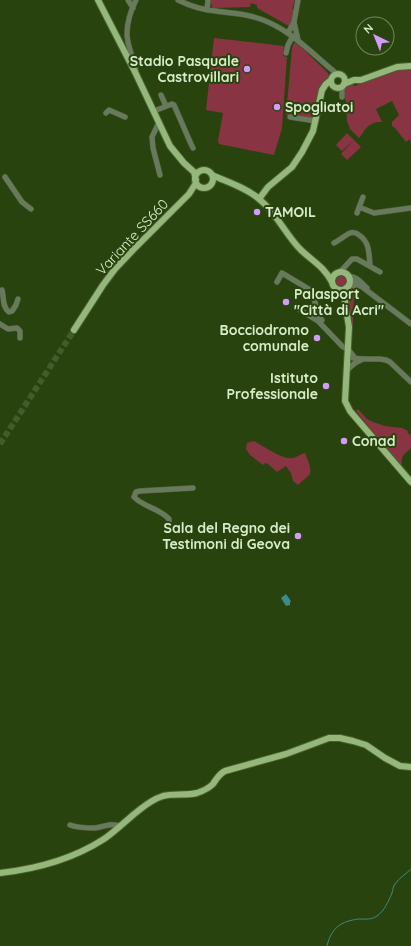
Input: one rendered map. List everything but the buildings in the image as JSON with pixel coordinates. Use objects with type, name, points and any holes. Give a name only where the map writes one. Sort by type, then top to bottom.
[{"type":"main road","points":[[98,0],[136,74],[170,146],[184,163],[194,172],[196,181],[200,187],[203,188]]},
{"type":"main road","points":[[259,199],[268,187],[292,168],[302,152],[313,131],[322,90],[337,81],[361,80],[397,67],[411,66]]},
{"type":"main road","points":[[190,168],[200,171],[207,170],[212,175],[259,199],[270,210],[302,251],[324,270],[345,303]]},
{"type":"main road","points":[[196,181],[196,175],[200,171]]},
{"type":"main road","points":[[211,184],[213,180],[212,175]]},
{"type":"main road","name":"Variante SS660","points":[[74,330],[115,269],[189,194],[196,181]]},
{"type":"main road","points":[[189,194],[211,184],[231,184]]},
{"type":"main road","points":[[324,270],[338,273],[347,281]]},
{"type":"main road","points":[[332,282],[333,277],[338,273]]},
{"type":"main road","points":[[337,289],[342,290],[347,281]]},
{"type":"main road","points":[[347,281],[345,303],[349,327],[345,401],[350,411],[411,482]]},
{"type":"main road","points":[[0,873],[57,862],[103,839],[146,804],[163,796],[196,794],[209,787],[217,777],[225,771],[286,754],[329,738],[353,740],[366,745],[400,766],[411,767]]},
{"type":"street","points":[[128,0],[133,8]]},
{"type":"street","points":[[136,0],[127,34],[136,74]]},
{"type":"street","points":[[178,0],[207,10],[250,16],[264,20],[288,32],[327,66],[337,81]]},
{"type":"street","points":[[207,10],[208,0]]},
{"type":"street","points":[[288,32],[294,22],[298,0]]},
{"type":"street","points":[[294,22],[298,40]]},
{"type":"street","points":[[286,53],[293,36]]},
{"type":"street","points":[[161,95],[166,106]]},
{"type":"street","points":[[154,111],[172,104],[174,105],[194,148]]},
{"type":"street","points":[[106,113],[109,110],[125,117]]},
{"type":"street","points":[[290,117],[316,120]]},
{"type":"street","points":[[159,122],[152,137],[153,148],[160,175]]},
{"type":"street","points":[[5,177],[22,202],[31,209]]},
{"type":"street","points":[[357,213],[363,197]]},
{"type":"street","points":[[359,207],[374,213],[411,208]]},
{"type":"street","points":[[334,243],[349,233],[354,232],[358,234],[364,238],[369,249],[370,266]]},
{"type":"street","points":[[338,273],[352,259],[357,259],[380,272]]},
{"type":"street","points":[[346,266],[345,270],[347,281]]},
{"type":"street","points":[[276,282],[282,273],[312,291],[319,317],[322,320],[320,323]]},
{"type":"street","points":[[347,281],[351,276],[354,277],[360,281],[378,300]]},
{"type":"street","points":[[347,281],[360,286],[411,324]]},
{"type":"street","points":[[2,290],[4,304],[6,310],[9,312],[12,311],[18,299]]},
{"type":"street","points":[[300,310],[318,321],[343,347],[348,349],[355,360]]},
{"type":"street","points":[[0,324],[8,329],[17,328],[20,331],[20,338]]},
{"type":"street","points":[[348,360],[386,360],[411,382]]},
{"type":"street","points":[[347,370],[355,360]]},
{"type":"street","points":[[169,526],[169,519],[162,512],[149,508],[137,501],[134,497],[136,492],[193,488]]},
{"type":"street","points":[[70,825],[74,827],[88,828],[96,828],[112,824],[120,826]]},
{"type":"shaded area","points":[[209,0],[295,0],[292,9],[294,9],[293,20],[289,26],[257,8],[257,5],[251,3],[250,7],[213,8]]},
{"type":"shaded area","points":[[214,38],[284,46],[283,56],[287,57],[282,128],[274,155],[219,144],[218,141],[223,113],[206,110]]},
{"type":"shaded area","points":[[294,43],[300,46],[328,73],[329,78],[315,118],[286,115],[292,48]]},
{"type":"shaded area","points":[[411,68],[411,144],[410,139],[406,142],[392,126],[392,122],[399,115],[392,101],[376,109],[382,122],[371,124],[359,138],[350,129],[347,121],[344,85],[350,84],[355,86],[383,74]]},
{"type":"shaded area","points":[[347,133],[354,140],[342,151],[336,145]]},
{"type":"shaded area","points":[[354,140],[361,147],[347,160],[341,154]]},
{"type":"shaded area","points":[[341,276],[346,281],[341,286],[336,281]]},
{"type":"shaded area","points":[[350,288],[356,288],[361,292],[356,292],[354,295],[353,326],[348,302]]},
{"type":"shaded area","points":[[358,409],[367,419],[373,422],[385,426],[402,428],[408,431],[407,432],[411,436],[411,448],[403,456],[402,468],[356,411]]},
{"type":"shaded area","points":[[254,441],[284,457],[294,458],[305,453],[310,468],[310,474],[298,485],[293,481],[291,473],[286,466],[277,472],[268,464],[265,463],[263,465],[250,455],[246,449],[247,443]]},
{"type":"water","points":[[286,594],[291,601],[290,605],[286,606],[281,598]]},
{"type":"waterway","points":[[327,946],[331,934],[338,926],[353,920],[373,918],[380,914],[388,903],[394,885],[411,869]]},
{"type":"tunnel","points":[[0,444],[74,330]]},
{"type":"place","name":"Stadio Pasquale Castrovillari","points":[[247,69]]},
{"type":"place","name":"Spogliatoi","points":[[277,107]]},
{"type":"place","name":"TAMOIL","points":[[257,212]]},
{"type":"place","name":"Palasport \"Città di Acri\"","points":[[286,302]]},
{"type":"place","name":"Bocciodromo comunale","points":[[317,338]]},
{"type":"place","name":"Istituto Professionale","points":[[326,386]]},
{"type":"place","name":"Conad","points":[[344,441]]},
{"type":"place","name":"Sala del Regno dei Testimoni di Geova","points":[[298,536]]}]
